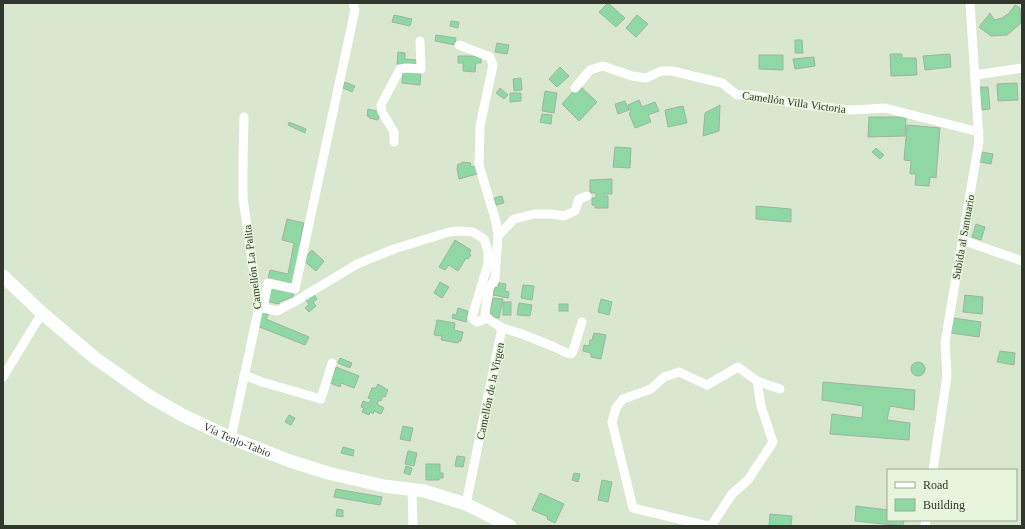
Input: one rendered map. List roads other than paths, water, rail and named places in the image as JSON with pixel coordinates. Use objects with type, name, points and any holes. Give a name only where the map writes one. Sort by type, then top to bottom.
[{"type":"main road","name":"Vía Tenjo-Tabio","points":[[3,276],[42,313],[95,358],[149,396],[182,415],[231,438],[305,466],[384,486],[424,491],[466,504],[510,526]]},
{"type":"street","points":[[353,3],[355,10],[295,288],[268,283],[261,308],[277,311],[296,302],[357,264],[394,249],[449,232],[460,231],[473,232],[484,239],[488,251],[488,264],[472,316],[477,322],[487,318],[484,313],[489,288],[495,279],[498,236],[496,222],[479,165],[480,126],[493,65],[490,57],[459,45]]},
{"type":"street","name":"Subida al Santuario","points":[[933,469],[947,376],[945,343],[977,156],[979,132],[970,3]]},
{"type":"street","points":[[394,142],[394,132],[382,112],[381,105],[400,69],[421,69],[420,41]]},
{"type":"street","name":"Camellón Villa Victoria","points":[[575,88],[590,70],[603,66],[632,76],[646,78],[661,71],[672,71],[722,83],[738,95],[804,105],[852,110],[885,108],[979,132]]},
{"type":"street","points":[[975,75],[1022,68]]},
{"type":"street","name":"Camellón La Palita","points":[[231,438],[244,375],[261,308],[243,199],[244,117]]},
{"type":"street","points":[[498,236],[514,219],[534,214],[564,216],[575,211],[579,200],[587,196]]},
{"type":"street","points":[[962,240],[1022,261]]},
{"type":"street","points":[[3,377],[42,313]]},
{"type":"street","name":"Camellón de la Virgen","points":[[466,504],[501,341],[502,328],[487,318]]},
{"type":"street","points":[[502,328],[522,334],[571,354],[582,322]]},
{"type":"street","points":[[244,375],[262,382],[321,399],[332,364]]},
{"type":"street","points":[[757,381],[761,406],[773,442],[748,480],[732,494],[709,526],[633,508],[612,422],[616,408],[623,399],[651,389],[664,377],[679,372],[707,385],[738,367],[757,381],[780,388]]},
{"type":"street","points":[[412,489],[413,526]]}]
